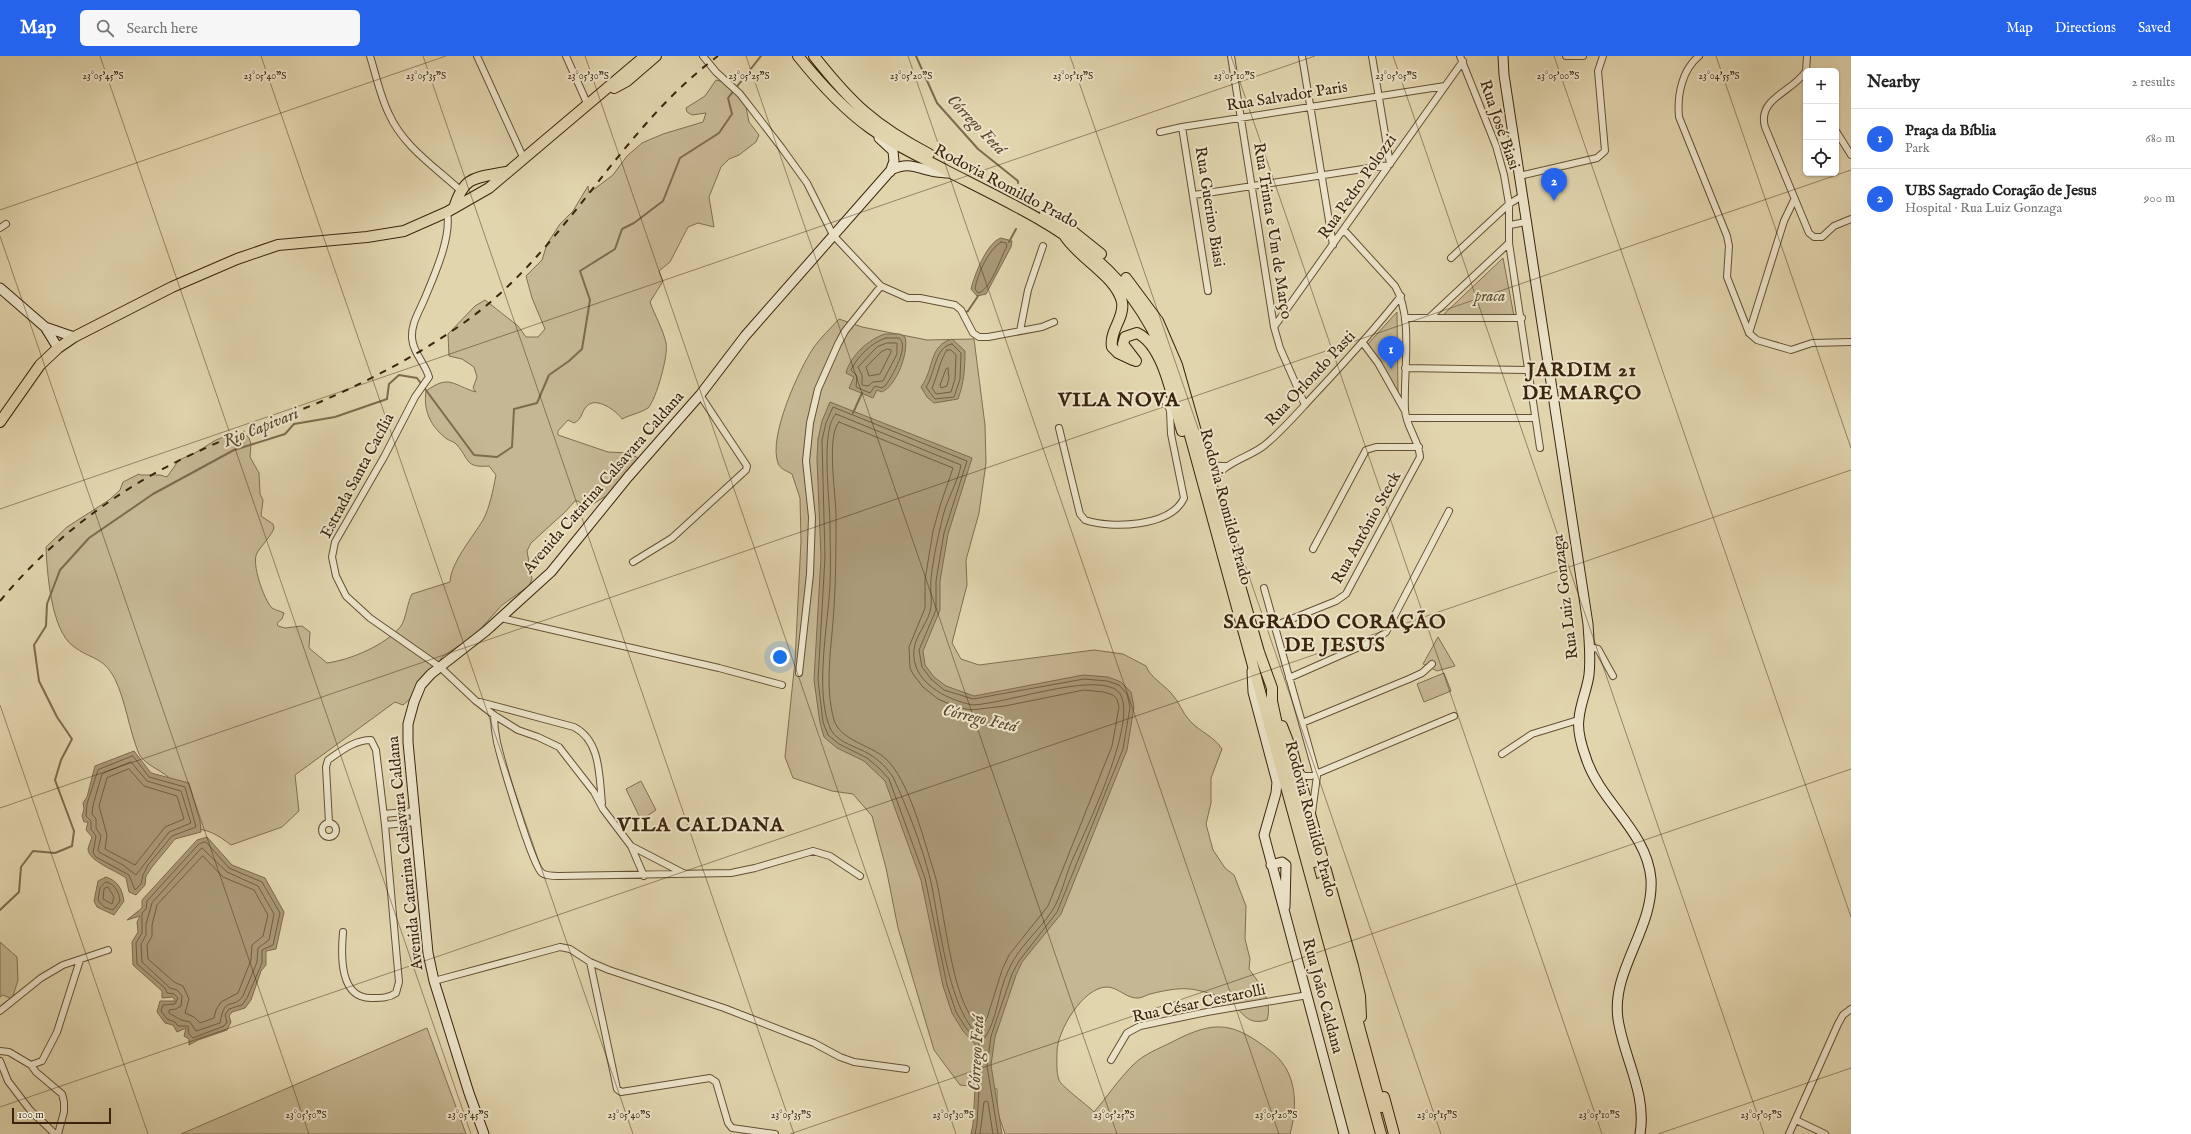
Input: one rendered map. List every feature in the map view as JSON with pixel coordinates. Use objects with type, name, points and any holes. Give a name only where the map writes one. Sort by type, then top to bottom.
[{"type":"main road","points":[[605,92],[645,56]]},
{"type":"main road","points":[[0,422],[40,365],[58,348],[74,337],[172,287],[260,250],[293,243],[367,237],[404,231],[451,210],[489,188],[587,103],[626,82],[656,56]]},
{"type":"main road","name":"Rodovia Romildo Prado","points":[[798,56],[846,110],[869,127],[899,146],[1062,232],[1077,242],[1110,271],[1144,312],[1160,341],[1170,366],[1195,454],[1381,1134]]},
{"type":"main road","name":"Rodovia Romildo Prado","points":[[814,56],[848,98],[887,131],[1056,220],[1090,244],[1113,265],[1144,299],[1158,321],[1177,365],[1259,652],[1272,688],[1272,701],[1280,736],[1388,1134]]},
{"type":"main road","points":[[451,210],[460,190],[470,181],[484,176],[507,172]]},
{"type":"main road","points":[[484,176],[489,188]]},
{"type":"main road","points":[[460,190],[472,199]]},
{"type":"main road","points":[[1062,232],[1071,246],[1110,282],[1120,295],[1122,308],[1111,338],[1112,347],[1114,350],[1136,362],[1123,344],[1125,337],[1137,333],[1147,339],[1154,347],[1167,379],[1182,431],[1195,454]]},
{"type":"main road","points":[[1272,688],[1280,718],[1297,768],[1353,966],[1360,996],[1360,1014],[1394,1134]]},
{"type":"street","points":[[370,56],[382,98],[395,127],[413,148],[460,190]]},
{"type":"street","points":[[477,56],[523,157]]},
{"type":"street","points":[[566,56],[587,103]]},
{"type":"street","points":[[703,56],[740,94],[807,183],[833,235],[881,286],[908,298],[920,298],[955,305],[960,310],[973,333],[979,337],[988,337],[1042,327],[1054,322]]},
{"type":"street","points":[[798,56],[824,93],[840,110],[893,151],[894,162],[890,172]]},
{"type":"street","name":"Rua Trinta e Um de Março","points":[[1231,56],[1274,327],[1280,348],[1305,405]]},
{"type":"street","points":[[1302,56],[1333,245]]},
{"type":"street","points":[[1194,195],[1389,164],[1372,56]]},
{"type":"street","name":"Rua Luiz Gonzaga","points":[[1503,56],[1504,75],[1590,647],[1589,676],[1578,720],[1581,741],[1590,771],[1608,799],[1633,832],[1640,846],[1651,878],[1647,915],[1620,987],[1618,1018],[1637,1082],[1641,1106],[1640,1134]]},
{"type":"street","points":[[1566,56],[1583,56]]},
{"type":"street","points":[[1519,176],[1597,158],[1605,151],[1598,71],[1603,56]]},
{"type":"street","points":[[1699,56],[1690,64],[1684,75],[1679,106],[1679,117],[1727,236],[1729,246],[1727,277],[1749,334],[1757,340],[1791,350],[1812,343],[1851,342]]},
{"type":"street","points":[[1806,56],[1808,63],[1807,68]]},
{"type":"street","name":"Rua Pedro Polozzi","points":[[1274,327],[1344,230],[1445,86],[1462,59]]},
{"type":"street","name":"Rua José Biasi","points":[[1462,59],[1496,146],[1509,204],[1509,243],[1522,318],[1527,370],[1540,448]]},
{"type":"street","points":[[1803,74],[1765,109],[1763,116],[1765,127],[1807,230],[1814,237],[1822,237],[1834,226],[1851,219]]},
{"type":"street","name":"Rua Salvador Paris","points":[[1160,132],[1182,127],[1445,86]]},
{"type":"street","name":"Rua Guerino Biasi","points":[[1182,127],[1194,195],[1208,291]]},
{"type":"street","points":[[1839,136],[1851,155]]},
{"type":"street","points":[[890,172],[899,166],[913,165],[930,171],[953,174]]},
{"type":"street","name":"Avenida Catarina Calsavara Caldana","points":[[484,1134],[469,1093],[434,981],[428,953],[408,724],[414,702],[421,685],[440,667],[501,618],[551,572],[628,477],[700,395],[745,336],[890,172]]},
{"type":"street","points":[[1451,258],[1509,204],[1522,196]]},
{"type":"street","points":[[1749,334],[1784,221],[1794,200]]},
{"type":"street","name":"Estrada Santa Cacília","points":[[451,210],[446,238],[435,272],[414,323],[412,338],[417,354],[428,374],[427,382],[421,388],[335,542],[332,557],[336,576],[346,596],[370,618],[440,667],[476,701],[518,730],[559,747],[594,792],[603,809],[631,846]]},
{"type":"street","points":[[1510,225],[1526,222]]},
{"type":"street","points":[[0,228],[6,224]]},
{"type":"street","points":[[1344,230],[1394,286],[1401,296],[1405,318],[1406,415]]},
{"type":"street","points":[[1429,318],[1509,243]]},
{"type":"street","points":[[1020,331],[1028,290],[1043,246]]},
{"type":"street","points":[[799,673],[810,574],[812,522],[806,461],[810,423],[818,389],[838,344],[846,331],[881,286]]},
{"type":"street","points":[[0,288],[45,327],[58,348]]},
{"type":"street","name":"Rua Orlondo Pasti","points":[[1227,466],[1265,446],[1363,343],[1401,296]]},
{"type":"street","points":[[1405,318],[1522,318]]},
{"type":"street","points":[[45,327],[74,337]]},
{"type":"street","points":[[1313,549],[1366,450],[1376,448],[1418,447],[1406,415],[1378,363],[1363,343]]},
{"type":"street","points":[[1177,365],[1205,458],[1209,464],[1215,466],[1227,466]]},
{"type":"street","points":[[1405,368],[1527,370]]},
{"type":"street","points":[[633,562],[672,538],[746,470],[747,466],[735,446],[700,395]]},
{"type":"street","points":[[1059,428],[1080,514],[1085,520],[1118,524],[1148,522],[1165,517],[1177,509],[1184,498],[1171,434],[1170,410],[1163,398]]},
{"type":"street","points":[[1406,415],[1535,418]]},
{"type":"street","name":"Rua Antônio Steck","points":[[1274,626],[1336,601],[1346,594],[1417,464],[1420,457],[1418,447]]},
{"type":"street","points":[[1214,492],[1214,482],[1227,466]]},
{"type":"street","points":[[1289,678],[1375,640],[1386,632],[1449,511]]},
{"type":"street","points":[[1264,588],[1318,780],[1314,793],[1312,820]]},
{"type":"street","points":[[501,618],[719,668],[782,685]]},
{"type":"street","points":[[1590,647],[1598,649],[1613,676]]},
{"type":"street","name":"Rua João Caldana","points":[[1250,655],[1253,692],[1277,782],[1276,793],[1264,835],[1284,916],[1308,995],[1344,1134]]},
{"type":"street","points":[[1302,724],[1409,679],[1422,673],[1432,664]]},
{"type":"street","points":[[476,701],[574,727],[583,732],[590,739],[595,753],[603,809]]},
{"type":"street","points":[[494,714],[497,743],[527,839],[536,864],[541,872],[550,876],[644,876],[731,873],[756,868],[813,851],[830,856],[860,876]]},
{"type":"street","points":[[1297,768],[1306,777],[1454,716]]},
{"type":"street","points":[[1502,754],[1532,734],[1578,720]]},
{"type":"street","points":[[329,823],[326,764],[328,760],[352,744],[362,740],[371,740],[374,744],[384,814],[399,982],[396,993],[391,996],[366,999],[355,993],[350,988],[343,970],[343,932]]},
{"type":"street","points":[[384,814],[415,811]]},
{"type":"street","points":[[385,825],[416,822]]},
{"type":"street","points":[[631,846],[644,876]]},
{"type":"street","points":[[631,846],[685,874]]},
{"type":"street","points":[[1271,866],[1282,862],[1286,865],[1284,916]]},
{"type":"street","points":[[434,981],[560,947],[570,948],[590,962],[609,970],[724,1008],[814,1043],[840,1058],[854,1062],[906,1069]]},
{"type":"street","points":[[0,1011],[41,978],[63,965],[108,950]]},
{"type":"street","points":[[31,1065],[42,1061],[57,1032],[80,960]]},
{"type":"street","points":[[590,962],[617,1089],[621,1092],[710,1078],[716,1082],[728,1123],[732,1128],[775,1134]]},
{"type":"street","name":"Rua César Cestarolli","points":[[1111,1060],[1127,1033],[1140,1026],[1207,1012],[1308,995]]},
{"type":"street","points":[[1789,1134],[1838,1024],[1843,1015],[1851,1009]]},
{"type":"street","points":[[0,1051],[9,1052],[31,1065],[36,1072],[62,1094],[64,1112],[56,1134],[30,1110],[8,1082],[0,1061]]},
{"type":"street","points":[[1796,1120],[1825,1134]]},
{"type":"green space","points":[[716,80],[724,82],[736,92],[746,107],[749,122],[759,135],[756,142],[739,155],[729,159],[721,167],[709,197],[714,227],[698,223],[688,227],[670,262],[659,271],[663,281],[650,302],[666,343],[666,357],[655,396],[648,408],[622,419],[616,412],[606,406],[591,403],[585,408],[577,421],[574,423],[568,420],[558,431],[558,435],[608,452],[629,453],[638,458],[636,474],[631,480],[590,506],[584,506],[578,501],[575,501],[531,543],[527,551],[532,579],[529,586],[502,605],[475,635],[443,656],[420,690],[403,705],[395,702],[295,775],[299,811],[282,827],[231,845],[222,838],[207,831],[191,829],[180,797],[172,781],[165,774],[146,762],[139,754],[115,679],[106,666],[101,662],[73,646],[66,638],[60,627],[55,614],[49,585],[46,547],[67,527],[109,500],[120,490],[123,482],[139,474],[160,475],[167,477],[179,460],[195,453],[216,440],[226,436],[246,435],[251,444],[250,457],[259,473],[260,494],[263,500],[261,516],[273,524],[274,528],[257,553],[256,565],[262,590],[269,604],[272,608],[284,613],[282,619],[277,623],[278,626],[285,628],[302,626],[310,632],[309,648],[327,663],[357,655],[386,639],[401,626],[412,594],[450,582],[451,574],[458,558],[488,510],[495,481],[496,475],[489,466],[476,466],[469,462],[454,442],[441,434],[429,418],[427,412],[425,398],[426,391],[441,383],[451,382],[476,392],[473,388],[477,377],[474,367],[462,359],[449,356],[448,334],[475,306],[485,300],[518,326],[526,337],[538,337],[545,329],[532,298],[526,276],[542,260],[547,244],[560,224],[573,211],[588,186],[589,193],[613,175],[627,156],[642,143],[663,134],[703,122],[706,113],[692,115],[687,112],[686,108],[705,96]]},
{"type":"green space","name":"praca","points":[[1503,258],[1514,316],[1442,316]]},
{"type":"green space","points":[[1397,312],[1398,395],[1368,344]]},
{"type":"green space","points":[[839,319],[862,327],[927,340],[974,339],[985,425],[986,463],[979,513],[966,560],[967,585],[952,643],[961,659],[979,665],[1094,650],[1123,654],[1146,666],[1154,677],[1174,696],[1190,721],[1215,741],[1222,749],[1211,778],[1211,803],[1206,824],[1213,850],[1225,868],[1234,875],[1246,906],[1245,939],[1250,959],[1249,969],[1267,999],[1267,1020],[1250,1020],[1226,1000],[1212,994],[1194,990],[1169,990],[1150,994],[1141,998],[1134,998],[1107,987],[1098,989],[1089,994],[1081,1002],[1066,1022],[1061,1033],[1057,1052],[1057,1070],[1059,1080],[1094,1112],[1137,1061],[1146,1055],[1187,1035],[1213,1027],[1224,1027],[1247,1035],[1259,1043],[1273,1053],[1287,1070],[1294,1090],[1293,1123],[1290,1134],[1005,1134],[997,1110],[997,1089],[960,1085],[934,1050],[898,928],[886,868],[872,816],[853,794],[832,791],[793,778],[785,757],[795,661],[801,541],[800,498],[792,474],[782,468],[778,463],[776,451],[777,437],[793,387],[808,357],[814,347]]},
{"type":"green space","points":[[1438,637],[1455,666],[1437,671],[1423,664]]},
{"type":"green space","points":[[1444,673],[1451,691],[1424,702],[1417,684]]},
{"type":"green space","points":[[641,781],[656,810],[641,820],[626,789]]},
{"type":"green space","points":[[0,942],[17,957],[18,980],[12,999],[3,995],[0,997]]},
{"type":"green space","points":[[427,1028],[466,1134],[181,1134]]},
{"type":"water","points":[[1001,238],[1012,241],[1011,247],[986,294],[977,296],[971,289],[978,268],[986,252],[996,241]]},
{"type":"water","points":[[885,334],[900,334],[905,337],[905,351],[901,368],[892,383],[882,392],[877,390],[873,398],[849,388],[854,377],[846,373],[852,360],[861,349],[879,336]]},
{"type":"water","points":[[952,339],[965,351],[962,387],[958,399],[934,403],[927,397],[921,387],[935,352],[944,342]]},
{"type":"water","points":[[830,402],[972,458],[948,534],[940,581],[940,610],[923,651],[925,665],[934,677],[946,686],[974,696],[1083,675],[1108,677],[1121,682],[1131,692],[1134,707],[1127,750],[1061,914],[1022,962],[1016,975],[995,1037],[991,1065],[1002,1134],[971,1134],[973,1124],[977,1053],[975,1044],[963,1031],[952,1013],[943,986],[921,880],[885,781],[864,761],[837,748],[824,737],[820,723],[814,680],[821,557],[817,459],[818,439],[822,421]]},
{"type":"water","points":[[134,751],[151,773],[189,783],[200,821],[201,832],[175,839],[152,867],[146,876],[145,885],[136,895],[129,892],[126,878],[98,862],[89,853],[88,849],[92,837],[86,830],[88,822],[84,822],[82,816],[84,809],[83,803],[87,797],[95,766]]},
{"type":"water","points":[[207,837],[232,865],[265,878],[284,912],[276,949],[266,951],[266,965],[261,971],[251,1000],[245,1008],[232,1012],[229,1016],[231,1022],[227,1030],[198,1040],[189,1045],[189,1039],[184,1036],[186,1028],[177,1032],[173,1025],[165,1023],[157,1012],[160,1001],[175,1001],[173,997],[162,998],[162,991],[133,965],[132,942],[138,932],[137,922],[140,916],[127,920],[142,908],[142,900],[197,840]]},
{"type":"water","points":[[106,877],[114,881],[121,889],[124,901],[114,915],[97,907],[94,901],[98,881]]},
{"type":"waterway","name":"Rio Capivari","points":[[0,910],[19,892],[21,867],[33,851],[55,853],[72,846],[74,831],[55,780],[61,760],[72,739],[57,717],[39,681],[34,645],[46,626],[47,604],[60,570],[89,538],[153,494],[234,450],[285,434],[294,424],[335,417],[387,399],[389,384],[399,375],[417,378],[474,455],[497,457],[512,447],[514,409],[537,403],[549,375],[569,361],[582,349],[590,300],[580,271],[615,249],[622,229],[634,223],[663,201],[680,158],[719,133],[732,114],[728,98],[761,56]]},
{"type":"waterway","name":"Córrego Fetá","points":[[916,56],[937,103],[978,149],[1018,181],[1018,183]]},
{"type":"waterway","name":"Córrego Fetá","points":[[1009,242],[1016,229]]},
{"type":"waterway","name":"Córrego Fetá","points":[[964,313],[968,311],[978,296]]},
{"type":"waterway","name":"Córrego Fetá","points":[[853,413],[862,393]]},
{"type":"railway","points":[[0,601],[21,578],[66,535],[90,515],[142,481],[212,445],[320,402],[358,385],[413,356],[465,322],[501,293],[533,260],[563,226],[650,119],[683,86],[718,56]]},
{"type":"place","name":"UBS Sagrado Coração de Jesus","points":[[1554,201]]},
{"type":"place","name":"Praça da Bíblia","points":[[1391,369]]},
{"type":"district","name":"JARDIM 21 DE MARÇO","points":[[1582,382]]},
{"type":"district","name":"VILA NOVA","points":[[1119,400]]},
{"type":"district","name":"SAGRADO CORAÇÃO DE JESUS","points":[[1335,634]]},
{"type":"district","name":"VILA CALDANA","points":[[701,825]]}]
